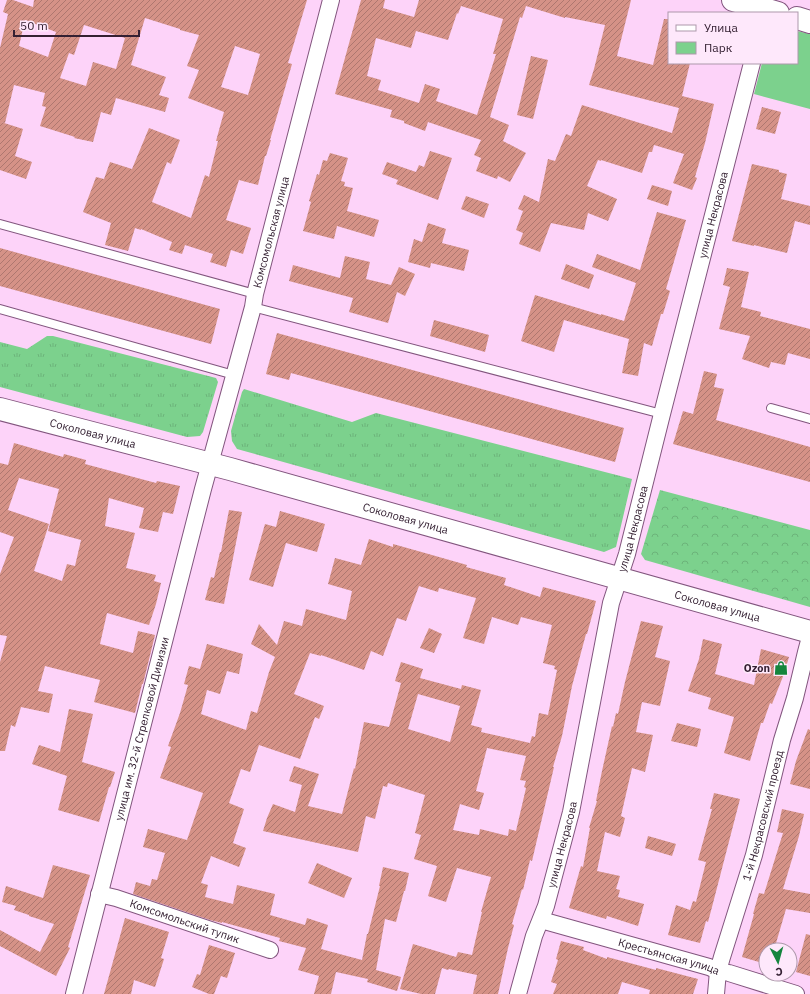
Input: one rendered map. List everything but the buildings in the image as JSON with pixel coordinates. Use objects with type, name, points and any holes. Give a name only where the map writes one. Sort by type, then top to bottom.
[{"type":"main road","points":[[733,0],[769,9]]},
{"type":"main road","points":[[798,18],[810,22]]},
{"type":"main road","name":"Соколовая улица","points":[[0,409],[210,464],[810,632]]},
{"type":"street","name":"Комсомольская улица","points":[[210,464],[331,0]]},
{"type":"street","name":"улица Некрасова","points":[[518,994],[534,936],[546,906],[571,812],[611,603],[627,554],[752,64]]},
{"type":"street","name":"улица им. 32-й Стрелковой Дивизии","points":[[74,994],[210,464]]},
{"type":"street","name":"1-й Некрасовский проезд","points":[[716,994],[718,971],[754,855],[782,740],[795,698],[810,637]]},
{"type":"street","name":"Комсомольский тупик","points":[[99,894],[116,898],[270,950]]},
{"type":"street","name":"Крестьянская улица","points":[[540,920],[709,967],[796,994]]},
{"type":"lane","points":[[0,224],[254,300],[662,414]]},
{"type":"lane","points":[[0,309],[234,375]]},
{"type":"lane","points":[[771,408],[810,419]]},
{"type":"green space","points":[[798,31],[810,34],[810,109],[754,94],[762,64],[798,64]]},
{"type":"green space","points":[[47,336],[53,336],[216,378],[218,382],[203,432],[200,436],[187,437],[0,387],[0,342],[27,349]]},
{"type":"green space","points":[[244,389],[352,422],[376,413],[632,479],[616,547],[604,552],[237,449],[232,441],[231,431]]},
{"type":"green space","points":[[660,490],[810,530],[810,607],[645,560],[641,554]]},
{"type":"place","name":"Ozon","points":[[781,668]]}]
